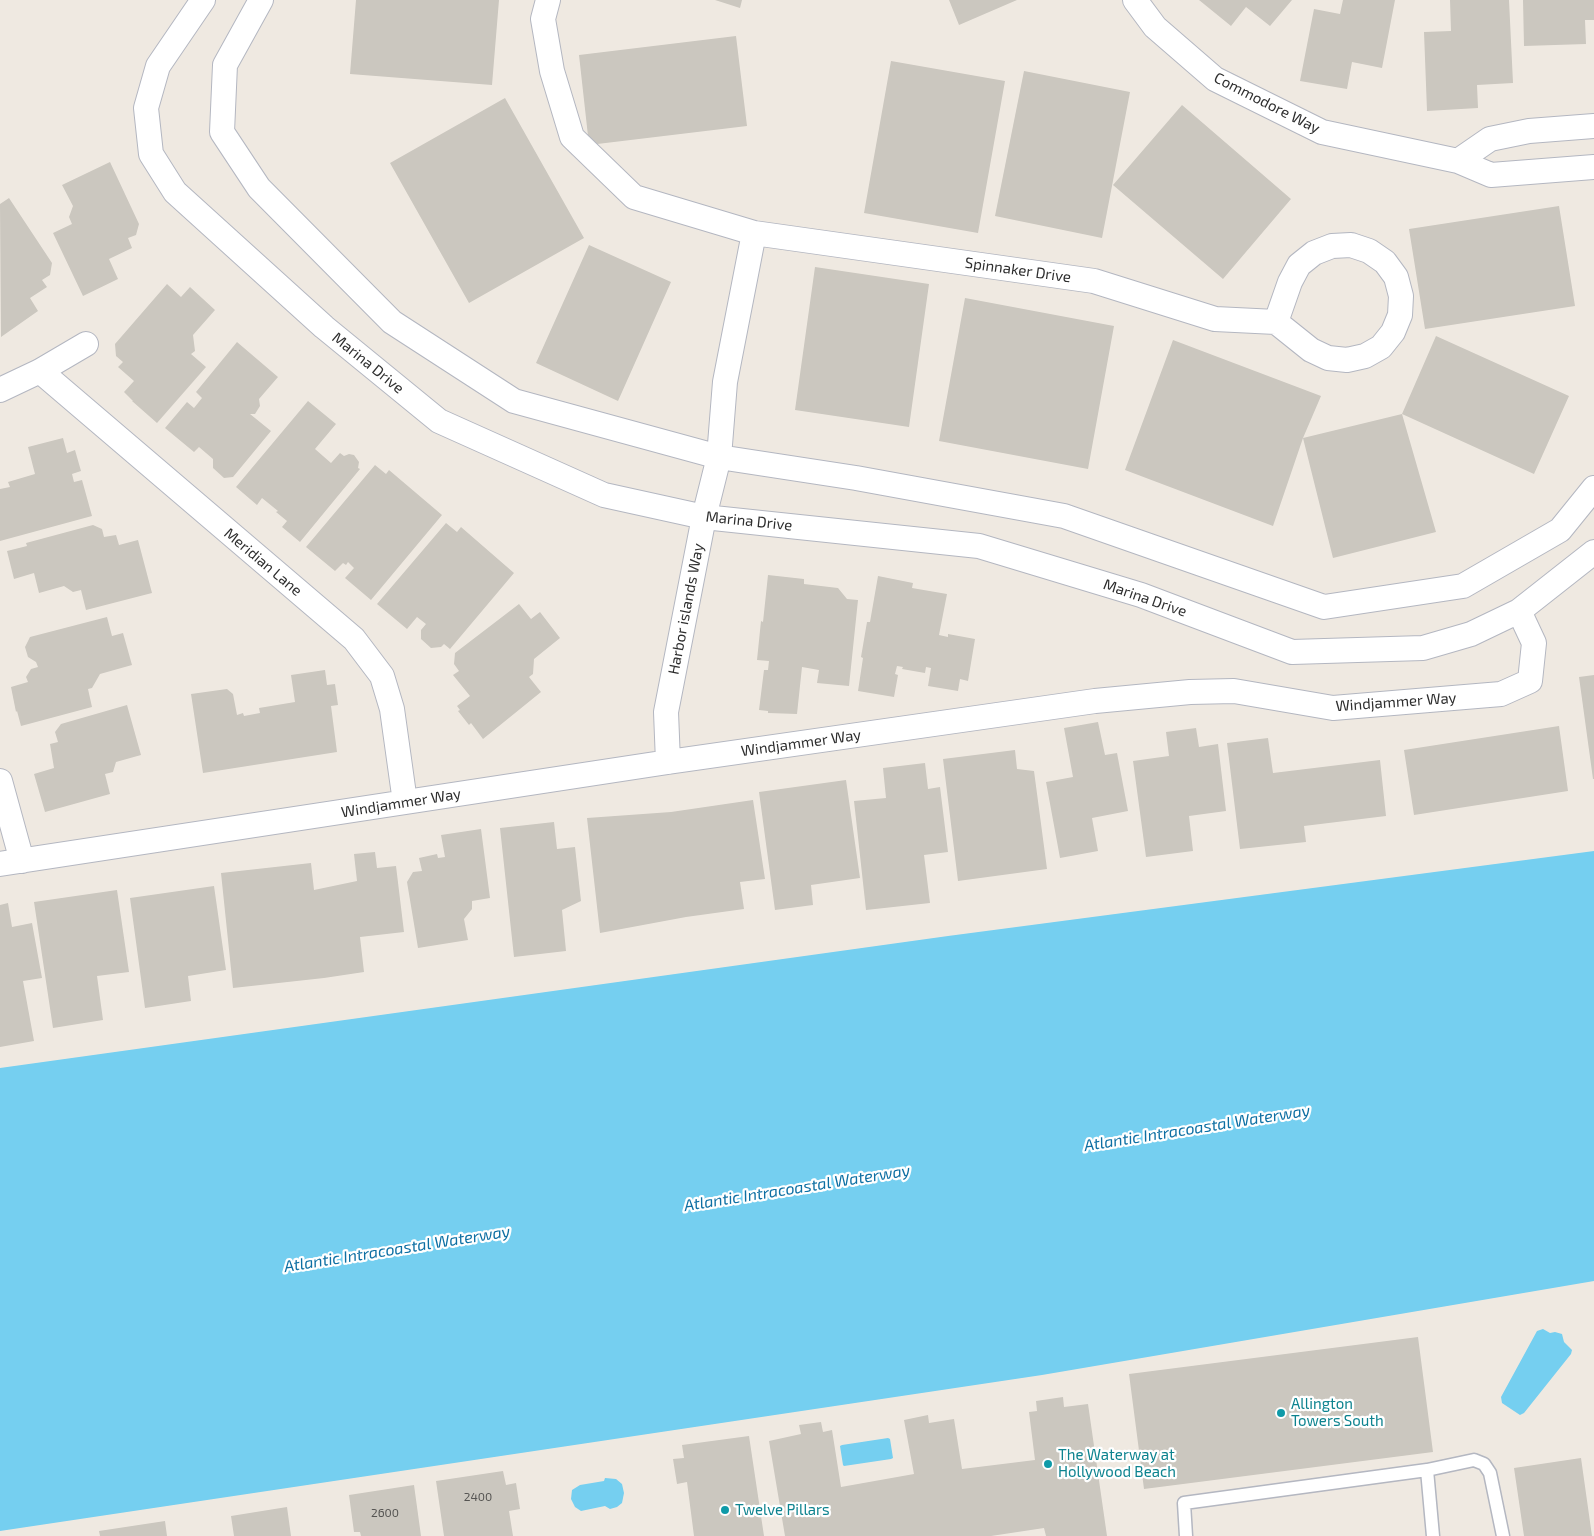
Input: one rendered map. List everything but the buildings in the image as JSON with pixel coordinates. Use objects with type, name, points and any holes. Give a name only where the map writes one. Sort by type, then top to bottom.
[{"type":"street","name":"Marina Drive","points":[[203,0],[158,66],[146,108],[151,154],[175,192],[324,327],[439,421],[604,496],[704,517],[979,546],[1141,595],[1292,652],[1423,648],[1471,634],[1520,611],[1594,552]]},
{"type":"street","name":"Spinnaker Drive","points":[[548,0],[542,19],[552,71],[572,137],[634,197],[754,233],[1094,281],[1215,319],[1276,322]]},
{"type":"street","name":"Commodore Way","points":[[1136,0],[1155,27],[1215,79],[1322,132],[1458,161],[1491,175],[1594,167]]},
{"type":"street","points":[[260,1],[225,65],[222,132],[259,188],[392,322],[514,401],[718,457],[856,478],[1064,516],[1324,607],[1462,586],[1560,530],[1594,488]]},
{"type":"street","points":[[1458,161],[1490,139],[1529,131],[1594,126]]},
{"type":"street","points":[[718,457],[725,382],[754,233]]},
{"type":"street","points":[[1351,245],[1369,251],[1385,262],[1396,278],[1401,296],[1400,315],[1393,332],[1381,347],[1365,356],[1347,360],[1328,358],[1311,350],[1276,322],[1290,282],[1299,266],[1314,253],[1332,246],[1351,245]]},
{"type":"street","points":[[0,390],[40,371],[86,344]]},
{"type":"street","name":"Meridian Lane","points":[[40,371],[354,639],[382,676],[392,709],[405,802]]},
{"type":"street","name":"Harbor islands Way","points":[[668,762],[666,712],[704,517],[718,457]]},
{"type":"street","name":"Windjammer Way","points":[[11,862],[668,762],[1095,701],[1190,692],[1234,691],[1333,708],[1501,694],[1530,681],[1534,643],[1520,611]]},
{"type":"street","points":[[0,781],[11,862]]},
{"type":"lane","points":[[1186,1536],[1184,1503],[1427,1470],[1474,1460],[1484,1464],[1490,1473],[1503,1536]]},
{"type":"lane","points":[[1427,1470],[1433,1536]]},
{"type":"water","name":"Atlantic Intracoastal Waterway","points":[[1594,851],[1594,1281],[1042,1375],[0,1531],[0,1068],[948,936]]},
{"type":"water","points":[[1543,1329],[1550,1333],[1562,1334],[1564,1342],[1572,1350],[1571,1354],[1524,1413],[1520,1415],[1502,1403],[1501,1397],[1537,1331]]},
{"type":"water","points":[[890,1439],[893,1458],[843,1465],[840,1446]]},
{"type":"water","points":[[605,1478],[616,1479],[622,1484],[624,1493],[622,1503],[610,1509],[605,1506],[581,1511],[575,1507],[571,1499],[572,1490],[580,1485],[604,1481]]},
{"type":"place","name":"Allington Towers South","points":[[1281,1413]]},
{"type":"place","name":"The Waterway at Hollywood Beach","points":[[1048,1464]]},
{"type":"place","name":"Twelve Pillars","points":[[725,1510]]}]
